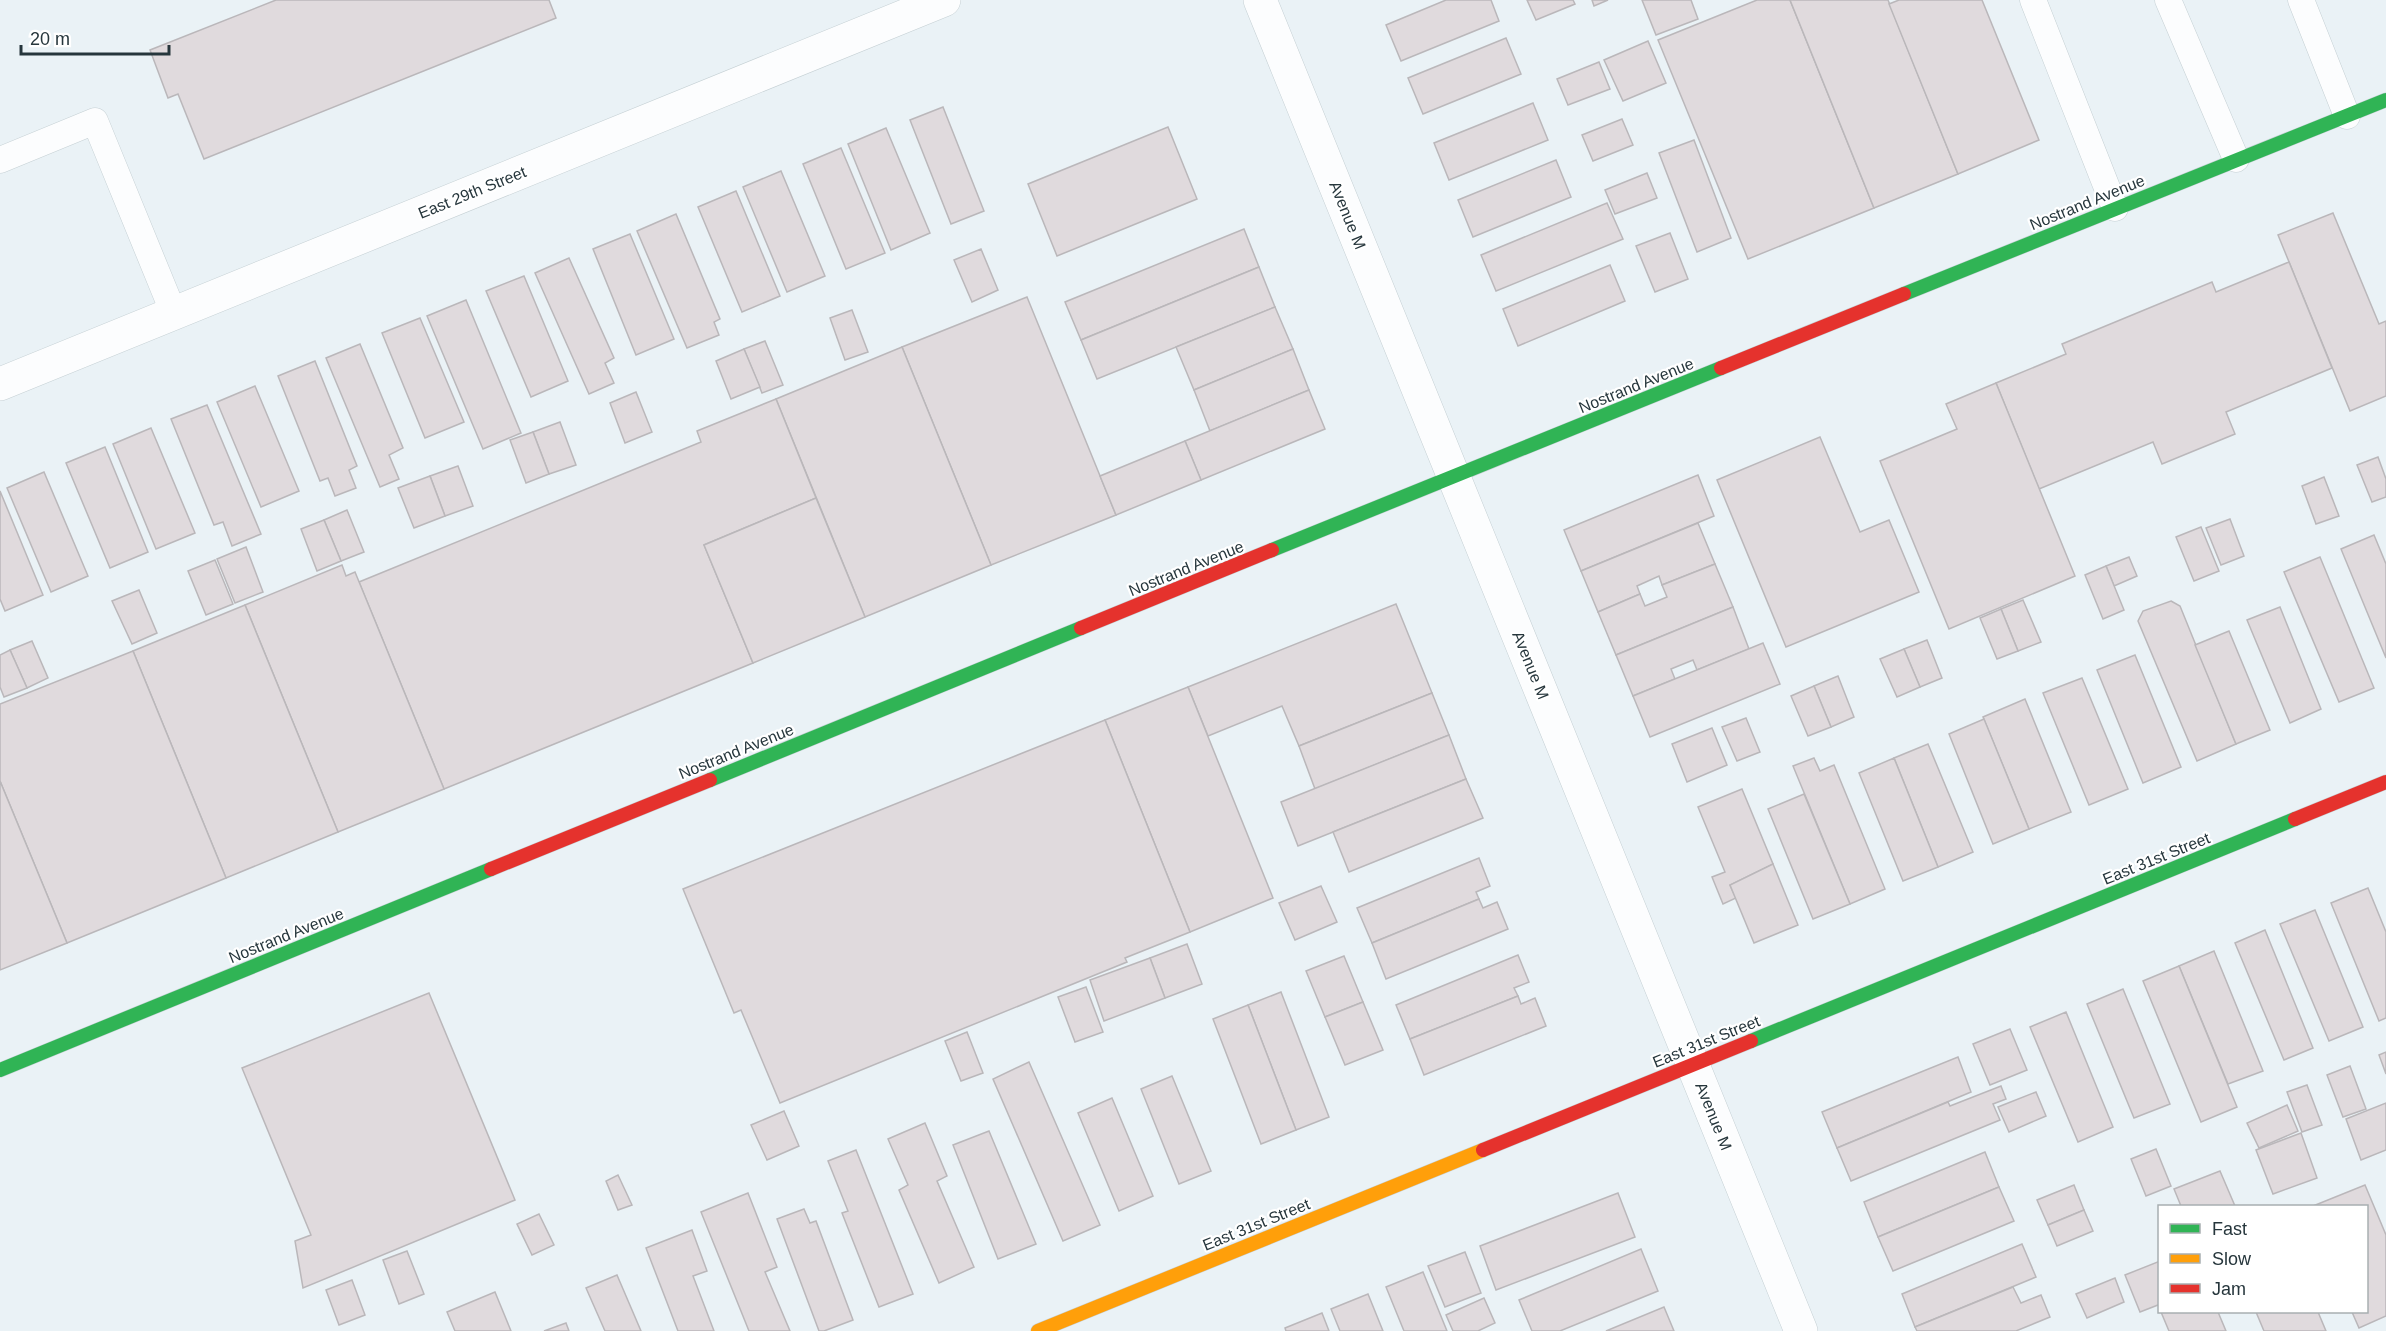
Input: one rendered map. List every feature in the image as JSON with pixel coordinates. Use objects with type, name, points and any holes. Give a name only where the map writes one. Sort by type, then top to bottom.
[{"type":"main road","name":"Nostrand Avenue","points":[[0,1070],[1454,476],[2386,100]]},
{"type":"main road","name":"East 31st Street","points":[[1038,1331],[2386,782]]},
{"type":"street","name":"East 29th Street","points":[[0,384],[944,0]]},
{"type":"street","name":"Avenue M","points":[[1260,0],[1801,1331]]},
{"type":"lane","points":[[2033,0],[2115,208]]},
{"type":"lane","points":[[2168,0],[2236,159]]},
{"type":"lane","points":[[2301,0],[2347,116]]},
{"type":"lane","points":[[0,160],[95,121],[174,314]]},
{"type":"building","points":[[276,0],[549,0],[556,18],[204,159],[178,94],[168,98],[150,50]]},
{"type":"building","points":[[1446,0],[1491,0],[1499,21],[1401,61],[1386,25]]},
{"type":"building","points":[[1527,0],[1573,0],[1575,4],[1536,20]]},
{"type":"building","points":[[1592,0],[1608,0],[1594,6]]},
{"type":"building","points":[[1642,0],[1691,0],[1698,19],[1656,35]]},
{"type":"building","points":[[1757,0],[1790,0],[1874,208],[1748,259],[1658,40]]},
{"type":"building","points":[[1790,0],[1888,0],[1958,174],[1874,208]]},
{"type":"building","points":[[1899,0],[1982,0],[2039,140],[1958,174],[1889,4]]},
{"type":"building","points":[[1506,38],[1521,74],[1423,114],[1408,78]]},
{"type":"building","points":[[1648,41],[1666,83],[1623,101],[1604,60]]},
{"type":"building","points":[[1599,62],[1610,89],[1568,105],[1557,79]]},
{"type":"building","points":[[1533,103],[1548,140],[1449,180],[1434,143]]},
{"type":"building","points":[[943,107],[984,211],[951,224],[910,120]]},
{"type":"building","points":[[1622,119],[1633,145],[1593,161],[1582,135]]},
{"type":"building","points":[[1168,127],[1197,199],[1057,256],[1028,184]]},
{"type":"building","points":[[886,128],[930,233],[891,250],[848,144]]},
{"type":"building","points":[[1694,140],[1731,238],[1697,252],[1659,153]]},
{"type":"building","points":[[841,148],[885,253],[846,269],[803,164]]},
{"type":"building","points":[[1556,160],[1571,197],[1473,237],[1458,200]]},
{"type":"building","points":[[781,171],[825,276],[787,292],[743,187]]},
{"type":"building","points":[[1647,173],[1657,198],[1615,214],[1605,190]]},
{"type":"building","points":[[736,191],[780,296],[742,312],[698,207]]},
{"type":"building","points":[[1607,203],[1623,239],[1496,291],[1481,255]]},
{"type":"building","points":[[2333,213],[2379,324],[2386,321],[2386,396],[2350,411],[2278,235]]},
{"type":"building","points":[[676,214],[720,319],[714,322],[719,335],[687,348],[637,231]]},
{"type":"building","points":[[1244,229],[1259,267],[1081,340],[1065,302]]},
{"type":"building","points":[[1670,233],[1688,279],[1655,292],[1636,246]]},
{"type":"building","points":[[630,234],[674,339],[636,355],[593,249]]},
{"type":"building","points":[[981,249],[998,290],[972,302],[954,260]]},
{"type":"building","points":[[569,258],[614,358],[605,363],[614,383],[589,394],[535,273]]},
{"type":"building","points":[[2289,262],[2332,368],[2226,412],[2235,434],[2162,464],[2153,442],[2039,489],[1996,383],[2066,354],[2062,344],[2212,282],[2216,292]]},
{"type":"building","points":[[1610,265],[1625,301],[1518,346],[1503,309]]},
{"type":"building","points":[[1259,267],[1275,307],[1097,379],[1081,340]]},
{"type":"building","points":[[524,276],[568,381],[531,397],[486,291]]},
{"type":"building","points":[[1027,297],[1116,515],[991,565],[902,347]]},
{"type":"building","points":[[466,300],[521,433],[483,449],[427,316]]},
{"type":"building","points":[[1275,307],[1293,349],[1194,390],[1176,347]]},
{"type":"building","points":[[852,310],[868,352],[845,360],[830,318]]},
{"type":"building","points":[[420,318],[464,422],[425,438],[382,333]]},
{"type":"building","points":[[765,341],[783,385],[762,393],[744,349]]},
{"type":"building","points":[[360,344],[403,448],[389,455],[399,479],[380,487],[326,358]]},
{"type":"building","points":[[902,347],[991,565],[865,617],[776,399]]},
{"type":"building","points":[[744,349],[760,387],[731,399],[716,361]]},
{"type":"building","points":[[1293,349],[1309,390],[1210,431],[1194,390]]},
{"type":"building","points":[[315,361],[357,466],[349,470],[356,488],[335,496],[328,478],[320,481],[278,376]]},
{"type":"building","points":[[1996,383],[2075,576],[1949,629],[1880,461],[1957,429],[1946,404]]},
{"type":"building","points":[[255,386],[299,491],[261,507],[217,402]]},
{"type":"building","points":[[1309,390],[1325,429],[1201,480],[1185,441]]},
{"type":"building","points":[[636,392],[652,432],[625,443],[610,403]]},
{"type":"building","points":[[776,399],[816,498],[704,545],[753,663],[444,789],[359,582],[701,442],[697,431]]},
{"type":"building","points":[[207,405],[261,534],[232,546],[223,522],[214,525],[171,419]]},
{"type":"building","points":[[560,422],[576,465],[549,474],[533,432]]},
{"type":"building","points":[[151,428],[195,533],[156,549],[113,444]]},
{"type":"building","points":[[533,432],[549,474],[526,483],[510,440]]},
{"type":"building","points":[[1820,437],[1860,532],[1889,520],[1919,592],[1786,647],[1717,480]]},
{"type":"building","points":[[1185,441],[1201,480],[1116,515],[1100,476]]},
{"type":"building","points":[[105,447],[148,552],[110,568],[66,463]]},
{"type":"building","points":[[2378,457],[2386,479],[2386,497],[2372,502],[2357,465]]},
{"type":"building","points":[[458,466],[473,506],[445,516],[430,476]]},
{"type":"building","points":[[44,472],[88,576],[51,592],[7,488]]},
{"type":"building","points":[[1698,475],[1714,516],[1581,571],[1564,530]]},
{"type":"building","points":[[430,476],[445,516],[414,528],[398,488]]},
{"type":"building","points":[[2324,477],[2339,516],[2316,524],[2302,486]]},
{"type":"building","points":[[0,491],[43,595],[5,611],[0,599]]},
{"type":"building","points":[[816,498],[865,617],[753,663],[704,545]]},
{"type":"building","points":[[347,510],[364,552],[341,561],[324,520]]},
{"type":"building","points":[[2230,519],[2244,556],[2221,565],[2206,528]]},
{"type":"building","points":[[324,520],[341,561],[317,571],[301,529]]},
{"type":"building","points":[[1698,523],[1715,564],[1662,585],[1659,576],[1637,586],[1640,594],[1598,612],[1581,571]]},
{"type":"building","points":[[2201,527],[2219,571],[2194,581],[2176,537]]},
{"type":"building","points":[[2374,535],[2386,564],[2386,658],[2341,549]]},
{"type":"building","points":[[246,547],[263,592],[235,603],[217,559]]},
{"type":"building","points":[[2129,557],[2137,576],[2114,586],[2106,566]]},
{"type":"building","points":[[2320,557],[2374,688],[2339,702],[2284,572]]},
{"type":"building","points":[[215,560],[233,604],[206,615],[188,571]]},
{"type":"building","points":[[1715,564],[1733,607],[1616,655],[1598,612],[1640,594],[1645,606],[1667,597],[1662,585]]},
{"type":"building","points":[[342,565],[346,576],[355,572],[444,789],[338,832],[245,605]]},
{"type":"building","points":[[2106,566],[2124,610],[2103,619],[2085,575]]},
{"type":"building","points":[[139,590],[157,633],[132,644],[112,601]]},
{"type":"building","points":[[2023,600],[2041,642],[2018,651],[2001,609]]},
{"type":"building","points":[[2171,601],[2180,606],[2236,744],[2197,761],[2138,621],[2143,611]]},
{"type":"building","points":[[1396,604],[1432,693],[1299,746],[1282,706],[1208,736],[1188,687]]},
{"type":"building","points":[[245,605],[338,832],[226,878],[133,651]]},
{"type":"building","points":[[1733,607],[1749,649],[1697,670],[1693,660],[1671,669],[1675,679],[1633,696],[1616,655]]},
{"type":"building","points":[[2280,607],[2321,709],[2290,723],[2247,620]]},
{"type":"building","points":[[2001,609],[2018,651],[1997,659],[1980,618]]},
{"type":"building","points":[[2229,631],[2270,730],[2236,744],[2195,645]]},
{"type":"building","points":[[1927,640],[1942,678],[1920,687],[1904,649]]},
{"type":"building","points":[[32,641],[48,678],[27,688],[10,650]]},
{"type":"building","points":[[1763,643],[1780,684],[1650,737],[1633,696]]},
{"type":"building","points":[[1904,649],[1920,687],[1897,697],[1880,659]]},
{"type":"building","points":[[10,650],[27,688],[4,697],[0,687],[0,655]]},
{"type":"building","points":[[133,651],[226,878],[67,943],[0,781],[0,704]]},
{"type":"building","points":[[2135,655],[2181,767],[2143,783],[2097,670]]},
{"type":"building","points":[[1838,676],[1854,717],[1831,727],[1814,686]]},
{"type":"building","points":[[2082,678],[2128,789],[2089,805],[2043,693]]},
{"type":"building","points":[[1814,686],[1831,727],[1808,736],[1791,696]]},
{"type":"building","points":[[1188,687],[1273,898],[1190,932],[1105,720]]},
{"type":"building","points":[[1432,693],[1449,735],[1315,789],[1299,746]]},
{"type":"building","points":[[2025,699],[2071,812],[2029,829],[1983,717]]},
{"type":"building","points":[[1746,718],[1760,752],[1737,761],[1722,727]]},
{"type":"building","points":[[1984,719],[2029,829],[1993,844],[1949,734]]},
{"type":"building","points":[[1105,720],[1190,932],[1125,958],[1127,962],[780,1103],[741,1010],[734,1013],[683,889]]},
{"type":"building","points":[[1712,728],[1727,765],[1687,782],[1672,744]]},
{"type":"building","points":[[1449,735],[1466,779],[1298,846],[1281,802]]},
{"type":"building","points":[[1928,744],[1973,852],[1938,867],[1894,758]]},
{"type":"building","points":[[1814,758],[1820,771],[1834,765],[1885,889],[1850,904],[1793,766]]},
{"type":"building","points":[[1894,758],[1938,867],[1903,881],[1859,773]]},
{"type":"building","points":[[1466,779],[1483,818],[1349,872],[1333,832]]},
{"type":"building","points":[[0,781],[67,943],[0,970]]},
{"type":"building","points":[[1742,789],[1773,864],[1730,885],[1736,898],[1723,904],[1712,877],[1725,872],[1698,807]]},
{"type":"building","points":[[1804,794],[1850,904],[1813,919],[1768,809]]},
{"type":"building","points":[[1479,858],[1490,886],[1476,892],[1479,899],[1372,943],[1357,908]]},
{"type":"building","points":[[1773,864],[1798,925],[1754,943],[1730,885]]},
{"type":"building","points":[[1321,886],[1337,922],[1295,940],[1279,903]]},
{"type":"building","points":[[2368,888],[2386,932],[2386,1018],[2379,1021],[2331,903]]},
{"type":"building","points":[[1479,899],[1483,908],[1497,902],[1508,929],[1386,979],[1372,943]]},
{"type":"building","points":[[2315,910],[2363,1027],[2329,1041],[2280,924]]},
{"type":"building","points":[[2265,930],[2313,1048],[2284,1060],[2235,943]]},
{"type":"building","points":[[1187,944],[1202,984],[1165,998],[1150,958]]},
{"type":"building","points":[[2214,951],[2263,1071],[2228,1084],[2179,966]]},
{"type":"building","points":[[1518,955],[1529,982],[1514,988],[1518,996],[1410,1039],[1396,1005]]},
{"type":"building","points":[[1344,956],[1363,1002],[1325,1017],[1306,971]]},
{"type":"building","points":[[1150,958],[1165,998],[1104,1021],[1090,980]]},
{"type":"building","points":[[2179,966],[2237,1107],[2201,1122],[2143,981]]},
{"type":"building","points":[[1086,987],[1103,1032],[1075,1042],[1058,997]]},
{"type":"building","points":[[2123,989],[2170,1104],[2134,1118],[2087,1004]]},
{"type":"building","points":[[1281,992],[1329,1117],[1296,1130],[1248,1005]]},
{"type":"building","points":[[429,993],[515,1200],[303,1288],[295,1241],[311,1235],[242,1068]]},
{"type":"building","points":[[1518,996],[1521,1004],[1535,998],[1546,1026],[1424,1075],[1410,1039]]},
{"type":"building","points":[[1363,1002],[1383,1050],[1345,1065],[1325,1017]]},
{"type":"building","points":[[1248,1005],[1296,1130],[1261,1144],[1213,1019]]},
{"type":"building","points":[[2066,1012],[2113,1127],[2078,1142],[2030,1027]]},
{"type":"building","points":[[2010,1029],[2027,1070],[1990,1085],[1973,1044]]},
{"type":"building","points":[[967,1032],[983,1073],[961,1081],[945,1041]]},
{"type":"building","points":[[2386,1052],[2386,1074],[2379,1055]]},
{"type":"building","points":[[1958,1057],[1971,1092],[1837,1148],[1822,1112]]},
{"type":"building","points":[[1029,1062],[1100,1225],[1063,1241],[993,1079]]},
{"type":"building","points":[[2350,1066],[2366,1109],[2343,1117],[2327,1075]]},
{"type":"building","points":[[1172,1076],[1211,1171],[1179,1184],[1141,1089]]},
{"type":"building","points":[[2307,1085],[2322,1125],[2302,1132],[2287,1092]]},
{"type":"building","points":[[2001,1086],[2006,1099],[1993,1104],[2000,1120],[1851,1181],[1837,1148],[1948,1102],[1950,1106]]},
{"type":"building","points":[[2036,1092],[2046,1116],[2009,1132],[1998,1107]]},
{"type":"building","points":[[1112,1098],[1153,1196],[1119,1211],[1078,1113]]},
{"type":"building","points":[[2386,1103],[2386,1150],[2361,1160],[2346,1119]]},
{"type":"building","points":[[2287,1105],[2298,1131],[2259,1148],[2247,1123]]},
{"type":"building","points":[[784,1111],[799,1146],[767,1160],[751,1125]]},
{"type":"building","points":[[925,1123],[947,1176],[937,1181],[974,1267],[939,1283],[899,1190],[908,1185],[888,1139]]},
{"type":"building","points":[[989,1131],[1036,1244],[998,1259],[953,1145]]},
{"type":"building","points":[[2301,1133],[2317,1178],[2273,1194],[2256,1150]]},
{"type":"building","points":[[2156,1149],[2171,1186],[2146,1196],[2131,1159]]},
{"type":"building","points":[[856,1150],[913,1294],[879,1307],[842,1213],[848,1211],[828,1161]]},
{"type":"building","points":[[1985,1152],[1999,1187],[1878,1237],[1864,1202]]},
{"type":"building","points":[[2220,1171],[2235,1205],[2181,1205],[2174,1189]]},
{"type":"building","points":[[618,1175],[632,1205],[618,1210],[606,1181]]},
{"type":"building","points":[[2074,1185],[2084,1210],[2048,1225],[2037,1200]]},
{"type":"building","points":[[2365,1185],[2386,1235],[2386,1316],[2359,1328],[2352,1313],[2368,1313],[2368,1205],[2315,1205]]},
{"type":"building","points":[[1999,1187],[2014,1221],[1893,1271],[1878,1237]]},
{"type":"building","points":[[748,1193],[777,1267],[765,1272],[790,1331],[749,1331],[701,1212]]},
{"type":"building","points":[[1618,1193],[1635,1237],[1496,1290],[1480,1246]]},
{"type":"building","points":[[804,1209],[810,1223],[816,1221],[853,1320],[824,1331],[819,1331],[777,1219]]},
{"type":"building","points":[[2084,1210],[2093,1231],[2057,1246],[2048,1225]]},
{"type":"building","points":[[539,1214],[554,1245],[532,1255],[517,1224]]},
{"type":"building","points":[[692,1230],[707,1271],[693,1276],[714,1331],[678,1331],[646,1248]]},
{"type":"building","points":[[2022,1244],[2036,1277],[1915,1327],[1902,1294]]},
{"type":"building","points":[[1641,1249],[1658,1291],[1560,1331],[1532,1331],[1519,1300]]},
{"type":"building","points":[[407,1251],[424,1294],[399,1304],[383,1260]]},
{"type":"building","points":[[1465,1252],[1481,1293],[1445,1307],[1428,1266]]},
{"type":"building","points":[[2158,1262],[2158,1305],[2140,1312],[2125,1275]]},
{"type":"building","points":[[1423,1272],[1447,1331],[1404,1331],[1386,1287]]},
{"type":"building","points":[[617,1275],[641,1331],[605,1331],[586,1288]]},
{"type":"building","points":[[2115,1278],[2124,1302],[2087,1318],[2076,1294]]},
{"type":"building","points":[[352,1280],[365,1315],[339,1325],[326,1290]]},
{"type":"building","points":[[2013,1287],[2021,1303],[2041,1295],[2050,1317],[2016,1331],[1917,1331],[1915,1327]]},
{"type":"building","points":[[495,1292],[511,1331],[455,1331],[447,1312]]},
{"type":"building","points":[[1368,1294],[1383,1331],[1340,1331],[1331,1309]]},
{"type":"building","points":[[1484,1298],[1495,1323],[1478,1331],[1453,1331],[1446,1315]]},
{"type":"building","points":[[1664,1307],[1674,1331],[1606,1331]]},
{"type":"building","points":[[1322,1313],[1329,1331],[1286,1331],[1285,1328]]},
{"type":"building","points":[[2161,1313],[2218,1313],[2226,1331],[2169,1331]]},
{"type":"building","points":[[2256,1313],[2318,1313],[2326,1331],[2264,1331]]},
{"type":"building","points":[[566,1323],[569,1331],[544,1331]]},
{"type":"traffic: fast","points":[[1904,294],[2386,100]]},
{"type":"traffic: fast","points":[[1272,550],[1721,368]]},
{"type":"traffic: fast","points":[[710,780],[1081,628]]},
{"type":"traffic: fast","points":[[1751,1041],[2295,819]]},
{"type":"traffic: fast","points":[[0,1070],[491,869]]},
{"type":"traffic: slow","points":[[1038,1331],[1483,1150]]},
{"type":"traffic: jam","points":[[1721,368],[1904,294]]},
{"type":"traffic: jam","points":[[1081,628],[1272,550]]},
{"type":"traffic: jam","points":[[491,869],[710,780]]},
{"type":"traffic: jam","points":[[2295,819],[2386,782]]},
{"type":"traffic: jam","points":[[1483,1150],[1751,1041]]}]
